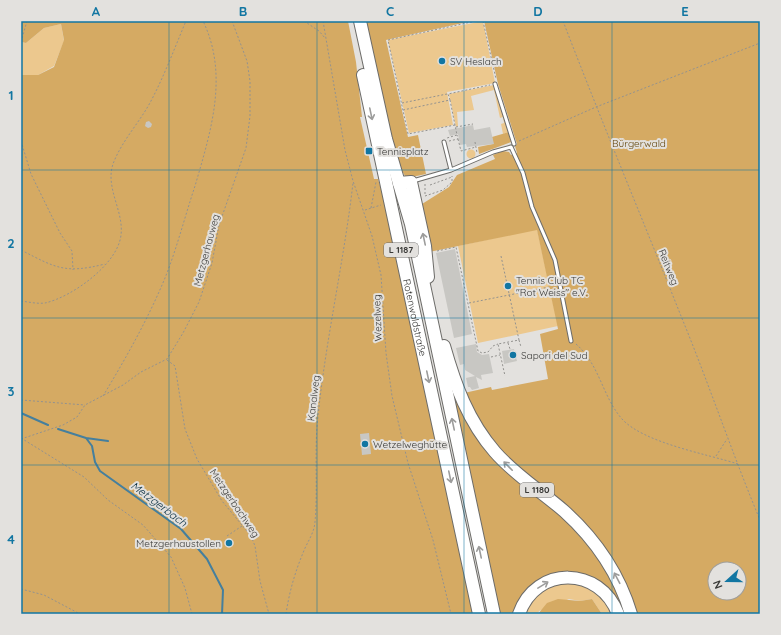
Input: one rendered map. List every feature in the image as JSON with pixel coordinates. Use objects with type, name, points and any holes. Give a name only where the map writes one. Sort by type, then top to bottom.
[{"type":"highway","name":"Rotenwaldstraße","points":[[352,21],[479,614]]},
{"type":"highway","name":"Rotenwaldstraße","points":[[360,21],[383,126],[405,182],[425,246],[428,278]]},
{"type":"highway","name":"Rotenwaldstraße","points":[[405,182],[417,255],[494,614]]},
{"type":"highway","name":"L 1180","points":[[417,255],[428,278],[449,363],[460,396],[476,426],[487,443],[512,470],[564,511],[597,546],[617,578],[631,614]]},
{"type":"highway","points":[[519,614],[525,600],[535,590],[552,580],[567,577],[585,580],[599,587],[607,594],[618,614]]},
{"type":"lane","points":[[495,84],[514,144]]},
{"type":"lane","points":[[446,142],[451,170]]},
{"type":"lane","points":[[405,182],[451,170],[478,158],[509,147],[514,151],[523,173],[532,207],[555,260],[571,341]]},
{"type":"path","points":[[21,42],[27,21]]},
{"type":"path","points":[[21,301],[44,303],[64,297],[83,286],[106,264],[119,244],[121,235],[119,212],[111,183],[113,164],[120,149],[152,100],[186,21]]},
{"type":"path","points":[[103,396],[131,348],[165,278],[208,140],[215,102],[216,79],[214,51],[203,21]]},
{"type":"path","name":"Metzgerhauweg","points":[[167,359],[183,333],[199,302],[212,263],[219,225],[246,148],[250,116],[250,81],[247,61],[232,21]]},
{"type":"path","points":[[304,21],[319,31],[326,38]]},
{"type":"path","name":"Wezelweg","points":[[323,21],[339,119],[353,181],[365,210],[381,275],[387,370],[402,441],[433,540],[451,614]]},
{"type":"path","points":[[455,125],[408,134],[388,40],[476,21]]},
{"type":"path","points":[[401,103],[497,83],[483,21]]},
{"type":"path","name":"Reitweg","points":[[563,21],[596,107],[682,318],[727,438],[739,464],[760,520]]},
{"type":"path","points":[[514,144],[596,107],[760,43]]},
{"type":"path","points":[[448,94],[460,151],[476,147]]},
{"type":"path","points":[[403,110],[450,100]]},
{"type":"path","points":[[455,127],[473,124]]},
{"type":"path","points":[[446,142],[447,137],[457,135]]},
{"type":"path","points":[[446,142],[458,139]]},
{"type":"path","points":[[21,141],[30,174],[60,233],[72,251],[73,270]]},
{"type":"path","points":[[475,142],[478,158]]},
{"type":"path","points":[[424,178],[425,196],[443,190],[452,182],[451,170]]},
{"type":"path","points":[[430,185],[452,176]]},
{"type":"path","name":"Kanalweg","points":[[286,614],[296,572],[303,551],[312,535],[315,522],[315,461],[318,417],[327,341],[340,276],[353,181]]},
{"type":"path","points":[[371,208],[376,181]]},
{"type":"path","points":[[365,210],[383,204]]},
{"type":"path","points":[[437,251],[456,247],[478,351],[482,353],[488,352],[493,346],[498,344],[519,340]]},
{"type":"path","points":[[21,250],[59,268],[73,270],[106,264]]},
{"type":"path","points":[[501,256],[521,347]]},
{"type":"path","points":[[468,304],[549,287]]},
{"type":"path","points":[[571,341],[588,356],[596,369],[612,403],[622,418],[633,428],[693,453],[715,457],[739,464]]},
{"type":"path","points":[[508,342],[510,349]]},
{"type":"path","points":[[498,344],[505,376]]},
{"type":"path","points":[[490,357],[501,355]]},
{"type":"path","points":[[22,438],[63,425],[77,417],[86,405],[123,385],[141,372],[167,359]]},
{"type":"path","name":"Metzgerbachweg","points":[[167,359],[175,366],[185,430],[197,459],[222,501],[251,536],[255,546],[260,581],[269,614]]},
{"type":"path","points":[[21,400],[86,405]]},
{"type":"path","points":[[22,438],[84,477],[108,500],[143,525],[171,556],[185,588],[192,614]]},
{"type":"path","points":[[715,457],[727,438]]},
{"type":"path","points":[[387,444],[402,441]]},
{"type":"path","points":[[227,536],[242,526]]},
{"type":"path","points":[[21,589],[44,595],[80,614]]},
{"type":"shaded area","name":"SV Heslach","points":[[483,21],[495,83],[447,92],[453,125],[409,133],[388,40]]},
{"type":"shaded area","points":[[61,24],[64,41],[54,66],[38,75],[21,75],[21,42],[26,43],[44,28]]},
{"type":"shaded area","points":[[494,85],[509,132],[503,134],[501,124],[504,123],[503,117],[500,118],[494,90],[471,96],[474,110],[457,112],[458,126],[456,127],[449,94]]},
{"type":"shaded area","points":[[471,149],[476,154],[471,159],[466,154]]},
{"type":"shaded area","name":"Tennis Club TC \"Rot Weiss\" e.V.","points":[[537,229],[558,326],[478,343],[458,246]]},
{"type":"shaded area","points":[[574,582],[599,593],[613,614],[602,614],[592,599],[580,601],[569,599],[539,611],[538,614],[524,614],[528,603],[548,586]]},
{"type":"green space","points":[[21,21],[348,21],[356,62],[362,117],[360,117],[374,179],[378,179],[383,196],[473,614],[21,614],[21,75],[38,75],[54,67],[64,40],[61,24],[44,28],[26,43],[21,42]]},
{"type":"green space","points":[[364,21],[472,21],[386,40],[408,137],[418,135],[426,174],[407,178],[400,167],[381,104]]},
{"type":"green space","name":"Bürgerwald","points":[[484,21],[760,21],[760,614],[637,614],[624,580],[608,552],[513,464],[488,436],[464,393],[491,387],[492,390],[548,379],[540,334],[558,329],[537,230],[429,252],[422,204],[449,187],[457,175],[495,159],[493,155],[503,151],[509,152],[511,155],[517,153],[515,146],[517,144],[498,84]]},
{"type":"green space","points":[[509,132],[511,142],[479,154],[478,147],[493,144],[492,137]]},
{"type":"green space","points":[[449,382],[458,404],[585,542],[603,565],[616,589],[626,614],[624,614],[614,596],[601,583],[585,575],[568,572],[551,574],[536,582],[522,595],[513,614],[499,614]]},
{"type":"green space","points":[[558,599],[580,601],[592,599],[602,614],[538,614],[547,603]]},
{"type":"building","points":[[149,121],[152,124],[151,127],[148,128],[145,126],[146,122]]},
{"type":"building","points":[[473,125],[474,130],[490,127],[494,144],[467,147],[466,144],[460,145],[458,134],[450,136],[448,130]]},
{"type":"building","points":[[455,249],[472,334],[454,338],[436,253]]},
{"type":"building","points":[[476,344],[477,352],[482,355],[489,354],[493,373],[481,375],[482,380],[476,377],[479,388],[472,390],[468,387],[466,378],[475,376],[465,370],[464,364],[460,365],[456,348]]},
{"type":"building","points":[[514,349],[517,361],[504,364],[502,351]]},
{"type":"building","name":"Wetzelweghütte","points":[[369,433],[371,454],[362,455],[360,434]]},
{"type":"waterway","name":"Metzgerbach","points":[[21,413],[48,425]]},
{"type":"waterway","name":"Metzgerbach","points":[[58,429],[86,438],[92,446],[95,462],[100,471],[181,529],[207,559],[223,590],[222,614]]},
{"type":"waterway","name":"Metzgerhaustollen","points":[[86,438],[108,441]]},
{"type":"waterway","points":[[197,547],[219,541]]},
{"type":"place","name":"SV Heslach","points":[[442,61]]},
{"type":"place","name":"Tennisplatz","points":[[369,151]]},
{"type":"place","name":"Tennis Club TC \"Rot Weiss\" e.V.","points":[[508,286]]},
{"type":"place","name":"Sapori del Sud","points":[[513,355]]},
{"type":"place","name":"Wetzelweghütte","points":[[365,444]]},
{"type":"place","name":"Metzgerhaustollen","points":[[229,543]]}]
